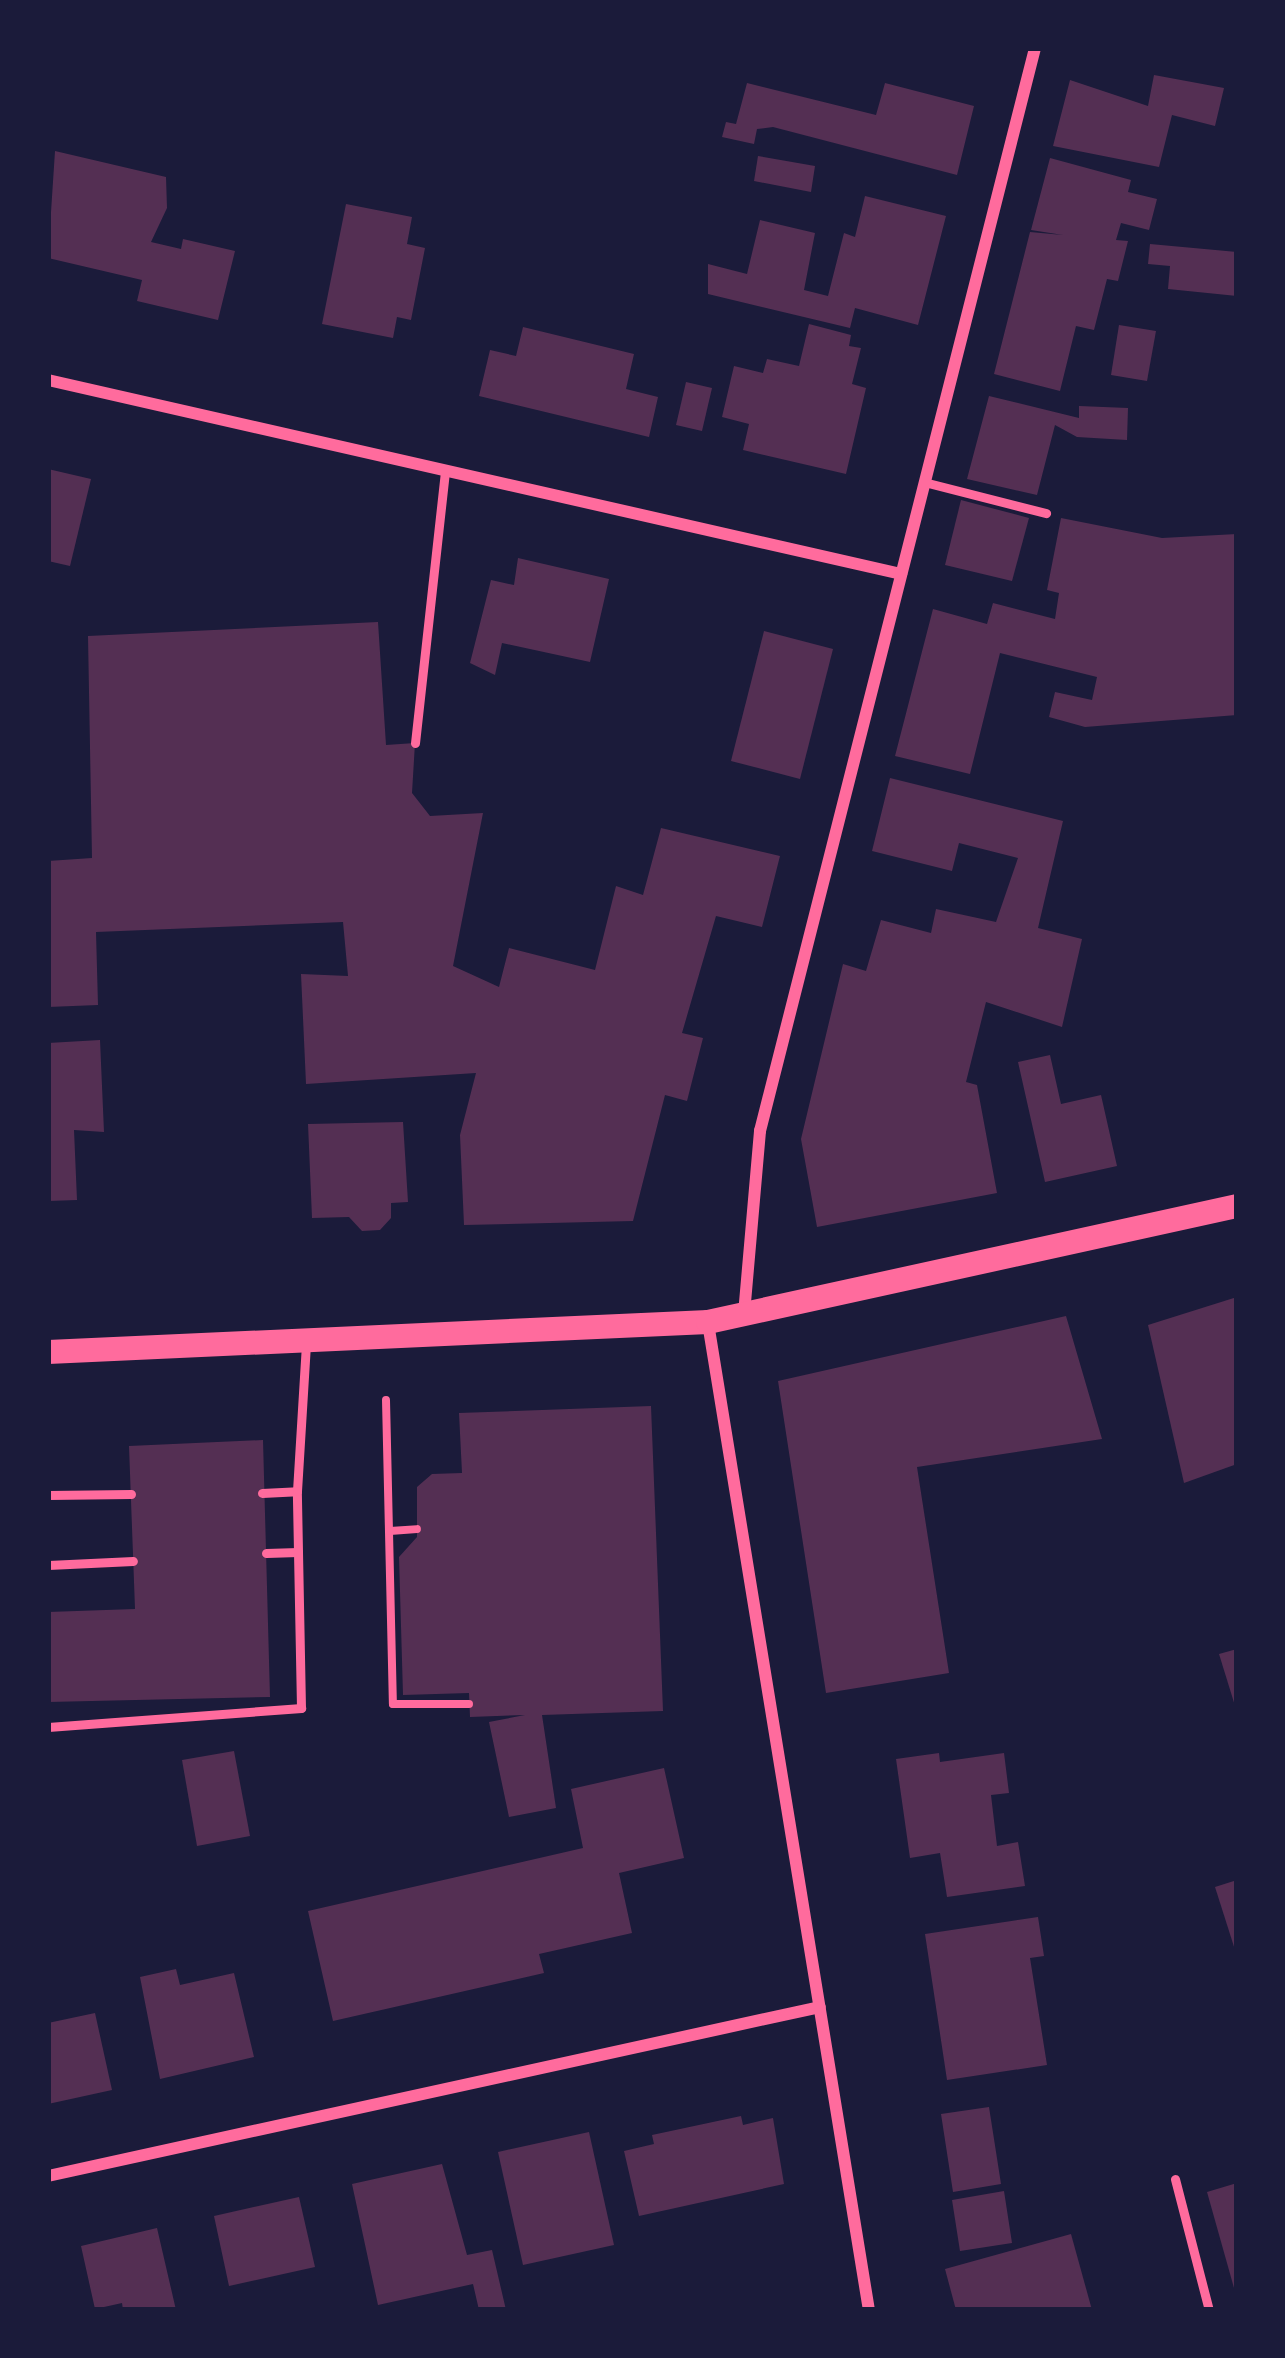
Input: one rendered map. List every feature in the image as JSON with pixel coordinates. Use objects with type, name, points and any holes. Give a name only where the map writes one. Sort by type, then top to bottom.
[{"type":"main road","points":[[48,1352],[708,1322],[1237,1206]]},
{"type":"street","points":[[743,1316],[760,1131],[1035,48]]},
{"type":"street","points":[[48,380],[901,574]]},
{"type":"street","points":[[708,1322],[869,2310]]},
{"type":"street","points":[[48,2176],[820,2007]]},
{"type":"lane","points":[[415,743],[446,471]]},
{"type":"lane","points":[[924,482],[1046,513]]},
{"type":"lane","points":[[48,1727],[302,1708],[297,1491],[306,1342]]},
{"type":"lane","points":[[262,1493],[297,1491]]},
{"type":"lane","points":[[48,1495],[131,1494]]},
{"type":"lane","points":[[266,1553],[298,1552]]},
{"type":"lane","points":[[48,1565],[133,1561]]},
{"type":"lane","points":[[1174,2179],[1209,2310]]},
{"type":"path","points":[[386,1400],[393,1704],[469,1704]]},
{"type":"path","points":[[390,1531],[417,1529]]},
{"type":"building","points":[[1154,75],[1224,88],[1215,126],[1172,115],[1159,167],[1053,146],[1070,80],[1148,106]]},
{"type":"building","points":[[747,83],[876,115],[885,83],[974,106],[957,175],[773,127],[757,129],[754,144],[722,137],[726,122],[736,124]]},
{"type":"building","points":[[55,151],[166,177],[167,208],[151,242],[181,249],[183,239],[235,251],[218,320],[137,301],[142,280],[48,258]]},
{"type":"building","points":[[758,156],[815,166],[811,192],[754,181]]},
{"type":"building","points":[[1050,158],[1131,180],[1128,192],[1157,199],[1149,230],[1121,223],[1116,240],[1128,241],[1118,281],[1107,279],[1094,330],[1076,326],[1060,391],[994,374],[1030,232],[1063,235],[1031,230]]},
{"type":"building","points":[[865,196],[946,216],[918,325],[855,308],[850,328],[708,294],[708,264],[747,274],[760,220],[815,233],[804,290],[828,296],[844,233],[855,237]]},
{"type":"building","points":[[346,204],[412,217],[407,244],[425,248],[411,320],[397,317],[393,338],[322,324]]},
{"type":"building","points":[[1150,244],[1237,252],[1237,296],[1168,289],[1170,266],[1148,264]]},
{"type":"building","points":[[809,324],[851,335],[849,346],[861,348],[852,384],[866,388],[846,474],[743,450],[749,424],[722,417],[734,366],[763,373],[767,359],[799,366]]},
{"type":"building","points":[[1119,325],[1156,331],[1147,381],[1111,375]]},
{"type":"building","points":[[523,327],[634,354],[626,389],[658,397],[649,437],[479,396],[490,350],[516,356]]},
{"type":"building","points":[[686,382],[712,388],[702,431],[676,425]]},
{"type":"building","points":[[989,396],[1079,418],[1079,406],[1128,408],[1127,440],[1077,437],[1055,425],[1037,495],[967,479]]},
{"type":"building","points":[[48,469],[91,479],[70,566],[48,561]]},
{"type":"building","points":[[961,500],[1029,518],[1012,581],[945,565]]},
{"type":"building","points":[[1061,518],[1162,538],[1237,534],[1237,715],[1085,727],[1049,717],[1055,692],[1092,700],[1097,677],[1000,653],[970,774],[895,756],[933,609],[987,624],[993,603],[1055,619],[1059,593],[1047,590]]},
{"type":"building","points":[[518,558],[609,579],[590,662],[502,643],[495,675],[470,663],[491,580],[514,585]]},
{"type":"building","points":[[378,622],[386,745],[415,743],[412,793],[430,816],[483,813],[453,966],[499,987],[509,948],[595,970],[616,886],[643,895],[661,828],[780,856],[762,927],[716,916],[682,1033],[703,1038],[687,1101],[665,1095],[633,1221],[464,1225],[460,1135],[476,1073],[306,1084],[301,974],[348,976],[343,922],[96,932],[98,1005],[48,1007],[48,861],[92,858],[88,636]]},
{"type":"building","points":[[764,631],[833,649],[800,779],[731,761]]},
{"type":"building","points":[[890,778],[1063,821],[1038,928],[1082,939],[1062,1027],[986,1002],[966,1082],[977,1085],[997,1193],[817,1227],[801,1139],[843,964],[866,971],[881,920],[931,933],[936,909],[996,922],[1018,858],[959,843],[952,871],[872,851]]},
{"type":"building","points":[[100,1040],[104,1132],[74,1130],[77,1200],[48,1201],[48,1043]]},
{"type":"building","points":[[1050,1055],[1061,1104],[1101,1095],[1117,1166],[1045,1182],[1018,1062]]},
{"type":"building","points":[[403,1122],[408,1202],[391,1203],[391,1218],[380,1230],[362,1231],[349,1217],[312,1218],[308,1124]]},
{"type":"building","points":[[1237,1297],[1237,1464],[1184,1483],[1148,1325]]},
{"type":"building","points":[[1066,1316],[1102,1439],[917,1467],[949,1673],[826,1693],[778,1381]]},
{"type":"building","points":[[651,1406],[663,1711],[542,1715],[556,1808],[509,1817],[489,1722],[525,1715],[470,1717],[469,1693],[403,1695],[399,1557],[417,1537],[417,1487],[432,1474],[462,1473],[459,1413]]},
{"type":"building","points":[[263,1440],[270,1697],[48,1702],[48,1612],[135,1609],[129,1446]]},
{"type":"building","points":[[1237,1649],[1237,1709],[1236,1709],[1219,1654]]},
{"type":"building","points":[[234,1751],[250,1836],[197,1846],[182,1760]]},
{"type":"building","points":[[939,1753],[940,1762],[1004,1753],[1009,1793],[991,1795],[997,1846],[1018,1842],[1025,1886],[947,1897],[940,1853],[910,1858],[896,1759]]},
{"type":"building","points":[[664,1768],[684,1858],[619,1873],[632,1933],[539,1954],[544,1973],[333,2021],[308,1911],[583,1848],[571,1789]]},
{"type":"building","points":[[1237,1880],[1237,1953],[1236,1953],[1215,1887]]},
{"type":"building","points":[[1038,1917],[1044,1956],[1030,1958],[1047,2065],[947,2080],[925,1934]]},
{"type":"building","points":[[176,1969],[180,1985],[234,1973],[254,2057],[160,2079],[140,1977]]},
{"type":"building","points":[[95,2013],[112,2090],[48,2104],[48,2023]]},
{"type":"building","points":[[989,2107],[1001,2184],[953,2192],[941,2114]]},
{"type":"building","points":[[741,2116],[743,2125],[773,2118],[784,2184],[639,2216],[624,2151],[654,2144],[652,2135]]},
{"type":"building","points":[[589,2132],[614,2245],[523,2265],[498,2152]]},
{"type":"building","points":[[442,2164],[467,2255],[492,2250],[506,2310],[479,2310],[473,2284],[378,2305],[352,2184]]},
{"type":"building","points":[[1237,2183],[1237,2294],[1236,2295],[1207,2192]]},
{"type":"building","points":[[1004,2191],[1012,2243],[960,2251],[952,2200]]},
{"type":"building","points":[[299,2197],[315,2267],[229,2286],[214,2216]]},
{"type":"building","points":[[157,2228],[176,2310],[123,2310],[122,2303],[95,2309],[81,2246]]},
{"type":"building","points":[[1071,2234],[1092,2310],[956,2310],[945,2269]]}]
